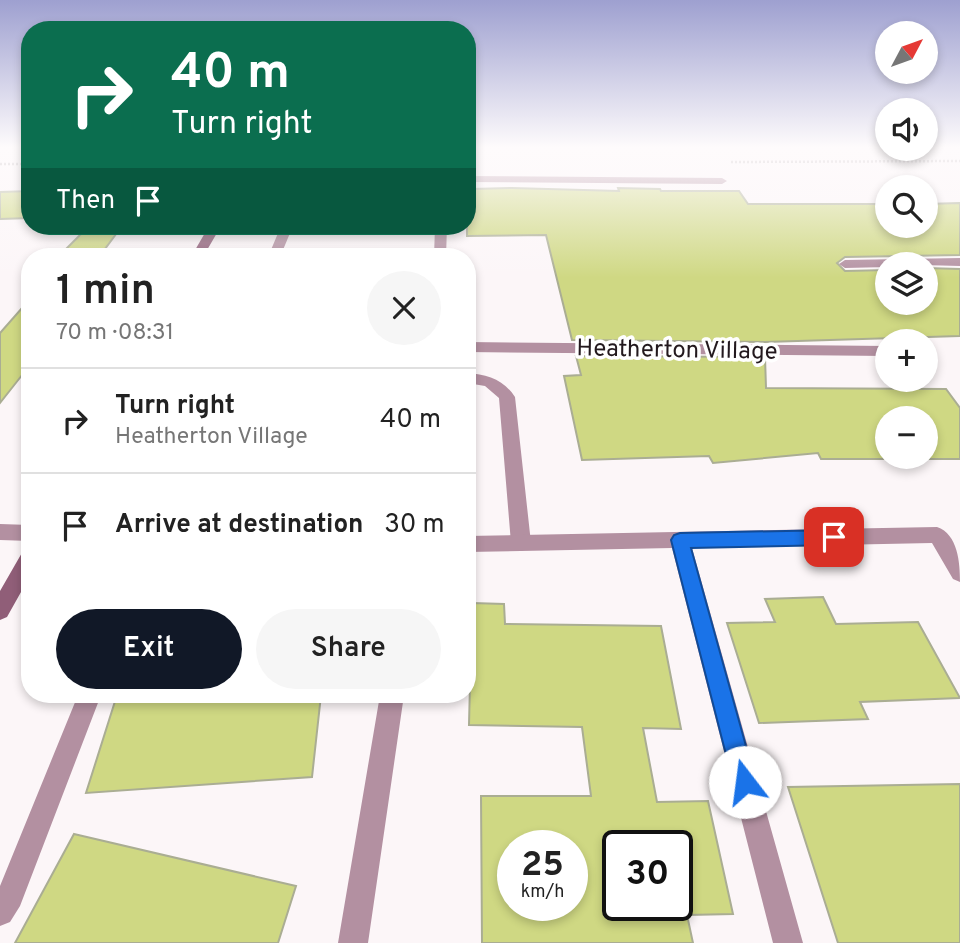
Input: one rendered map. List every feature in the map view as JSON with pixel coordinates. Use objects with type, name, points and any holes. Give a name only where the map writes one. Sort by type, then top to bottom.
[{"type":"street","points":[[845,264],[960,262]]},
{"type":"street","name":"Heatherton Village","points":[[476,347],[875,351]]},
{"type":"street","points":[[476,380],[490,382],[502,389],[508,397],[521,543]]},
{"type":"street","points":[[0,532],[21,533]]},
{"type":"street","points":[[476,544],[937,535],[960,573]]},
{"type":"street","points":[[680,540],[788,943]]},
{"type":"street","points":[[0,610],[21,573]]},
{"type":"street","points":[[0,912],[10,896],[86,703]]},
{"type":"street","points":[[354,943],[391,703]]},
{"type":"building","points":[[476,190],[739,191],[748,204],[875,204],[875,238],[938,238],[938,204],[960,203],[960,255],[938,255],[938,252],[875,252],[875,256],[845,257],[837,263],[845,271],[875,270],[875,315],[938,315],[938,268],[960,269],[960,336],[938,337],[938,329],[875,329],[875,339],[765,342],[572,340],[546,235],[467,236],[476,235]]},
{"type":"building","points":[[21,191],[21,218],[0,219],[0,192]]},
{"type":"building","points":[[80,235],[115,235],[106,248],[67,248]]},
{"type":"building","points":[[21,309],[21,376],[0,403],[0,333]]},
{"type":"building","points":[[576,356],[765,357],[766,388],[875,389],[875,392],[938,392],[938,389],[946,389],[960,408],[960,459],[938,459],[938,406],[875,406],[875,459],[821,459],[818,453],[713,463],[709,456],[582,460],[564,376],[581,375]]},
{"type":"building","points":[[823,597],[836,624],[918,622],[960,698],[860,702],[868,719],[759,723],[727,623],[775,622],[765,599]]},
{"type":"building","points":[[476,603],[504,604],[505,624],[661,626],[681,729],[643,728],[657,802],[708,801],[733,914],[693,915],[693,830],[602,830],[602,921],[688,921],[693,943],[482,943],[481,796],[591,796],[582,727],[469,725],[470,703],[476,703]]},
{"type":"building","points":[[114,703],[320,703],[312,777],[86,793]]},
{"type":"building","points":[[960,784],[960,943],[838,943],[788,787]]},
{"type":"building","points":[[74,834],[296,886],[278,943],[15,943]]},
{"type":"route","points":[[745,782],[680,540],[834,537]]}]
